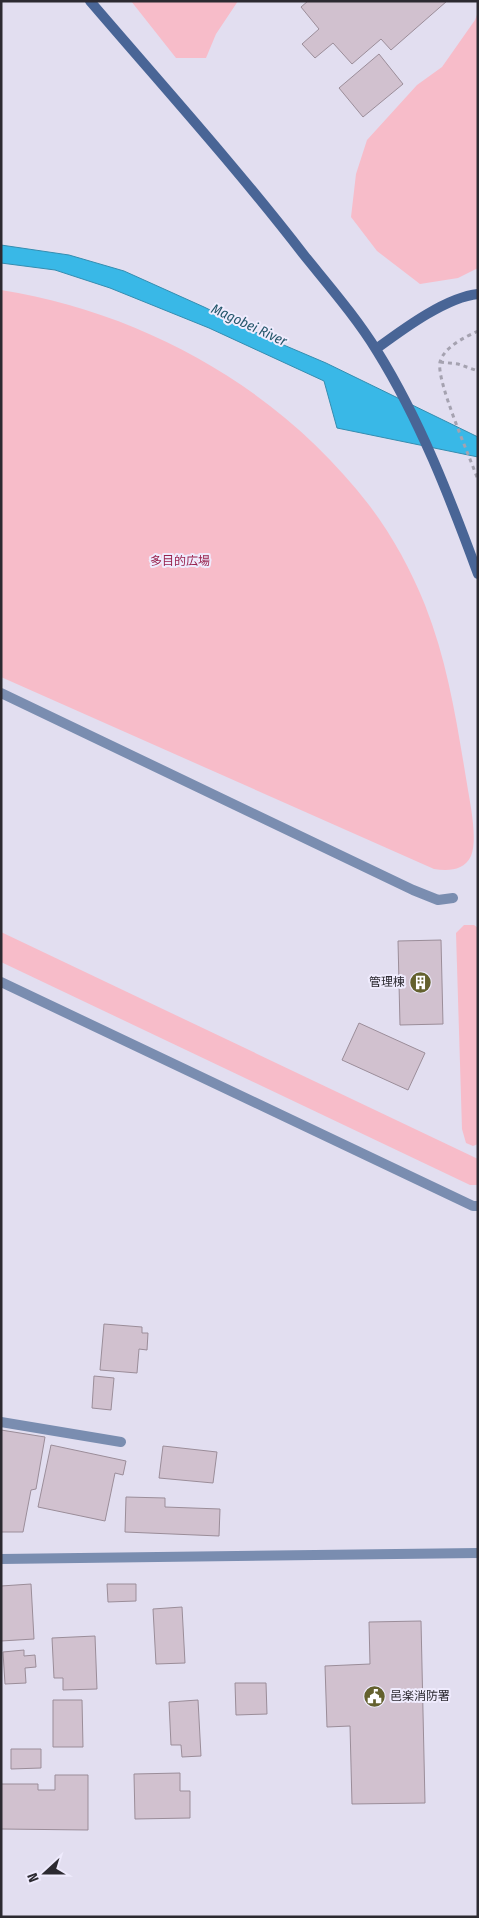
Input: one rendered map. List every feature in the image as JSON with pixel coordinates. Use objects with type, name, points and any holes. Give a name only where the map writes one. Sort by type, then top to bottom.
[{"type":"street","points":[[90,1],[241,175],[376,349],[406,402],[428,450],[455,511],[478,574]]},
{"type":"street","points":[[376,349],[404,329],[450,302],[470,294],[478,294]]},
{"type":"street","points":[[3,697],[413,890],[438,900],[453,898]]},
{"type":"street","points":[[1,982],[473,1206],[478,1206]]},
{"type":"street","points":[[1,1422],[121,1442]]},
{"type":"street","points":[[1,1559],[478,1553]]},
{"type":"path","points":[[478,331],[452,346],[440,362],[441,381],[478,480]]},
{"type":"path","points":[[440,362],[458,364],[478,370]]},
{"type":"green space","points":[[131,1],[238,1],[216,34],[206,58],[176,58]]},
{"type":"green space","points":[[478,12],[478,268],[458,278],[420,284],[377,251],[351,217],[356,174],[367,140],[417,85],[442,67],[475,20]]},
{"type":"green space","name":"多目的広場","points":[[1,290],[55,301],[107,317],[157,338],[206,363],[251,392],[294,426],[334,463],[369,505],[393,541],[414,579],[433,627],[446,671],[473,821],[473,849],[471,856],[464,865],[450,870],[434,869],[1,677]]},
{"type":"green space","points":[[464,925],[474,925],[478,928],[478,1144],[473,1146],[466,1143],[462,1129],[456,933]]},
{"type":"green space","points":[[1,932],[478,1159],[478,1185],[470,1185],[1,962]]},
{"type":"water","points":[[1,245],[69,255],[124,271],[326,363],[478,437],[478,457],[337,428],[324,381],[209,328],[110,288],[55,270],[1,263]]},
{"type":"building","points":[[308,1],[447,1],[391,50],[381,39],[352,64],[333,43],[315,58],[302,44],[319,29],[301,7]]},
{"type":"building","points":[[379,54],[403,84],[363,117],[339,88]]},
{"type":"building","name":"管理棟","points":[[441,940],[443,1024],[400,1025],[398,941]]},
{"type":"building","points":[[359,1023],[425,1053],[408,1090],[342,1060]]},
{"type":"building","points":[[104,1324],[142,1327],[142,1333],[148,1333],[147,1350],[139,1349],[137,1373],[100,1370]]},
{"type":"building","points":[[94,1376],[114,1378],[111,1410],[92,1408]]},
{"type":"building","points":[[1,1430],[45,1437],[36,1489],[31,1490],[23,1532],[1,1532]]},
{"type":"building","points":[[51,1445],[126,1461],[123,1475],[115,1473],[105,1521],[38,1507]]},
{"type":"building","points":[[163,1446],[217,1452],[213,1483],[159,1478]]},
{"type":"building","points":[[126,1497],[165,1498],[165,1507],[220,1509],[219,1536],[125,1532]]},
{"type":"building","points":[[31,1584],[34,1639],[1,1641],[1,1586]]},
{"type":"building","points":[[107,1584],[136,1584],[136,1601],[108,1602]]},
{"type":"building","points":[[182,1607],[185,1663],[156,1664],[153,1609]]},
{"type":"building","name":"邑楽消防署","points":[[421,1621],[425,1803],[352,1804],[350,1726],[327,1727],[325,1666],[370,1664],[369,1622]]},
{"type":"building","points":[[95,1636],[97,1689],[63,1690],[63,1678],[54,1678],[52,1638]]},
{"type":"building","points":[[24,1650],[24,1656],[35,1655],[36,1667],[25,1668],[26,1683],[5,1684],[3,1652]]},
{"type":"building","points":[[235,1683],[266,1683],[267,1714],[236,1715]]},
{"type":"building","points":[[53,1700],[82,1700],[83,1747],[53,1747]]},
{"type":"building","points":[[198,1700],[201,1756],[182,1757],[181,1745],[171,1745],[169,1702]]},
{"type":"building","points":[[11,1749],[41,1749],[41,1768],[11,1769]]},
{"type":"building","points":[[180,1773],[180,1791],[190,1791],[190,1818],[135,1819],[134,1774]]},
{"type":"building","points":[[55,1775],[88,1775],[88,1830],[1,1829],[1,1784],[38,1784],[38,1790],[55,1790]]},
{"type":"place","name":"管理棟","points":[[421,982]]},
{"type":"place","name":"邑楽消防署","points":[[374,1696]]},
{"type":"water label","name":"Magobei River","points":[[249,325]]}]
